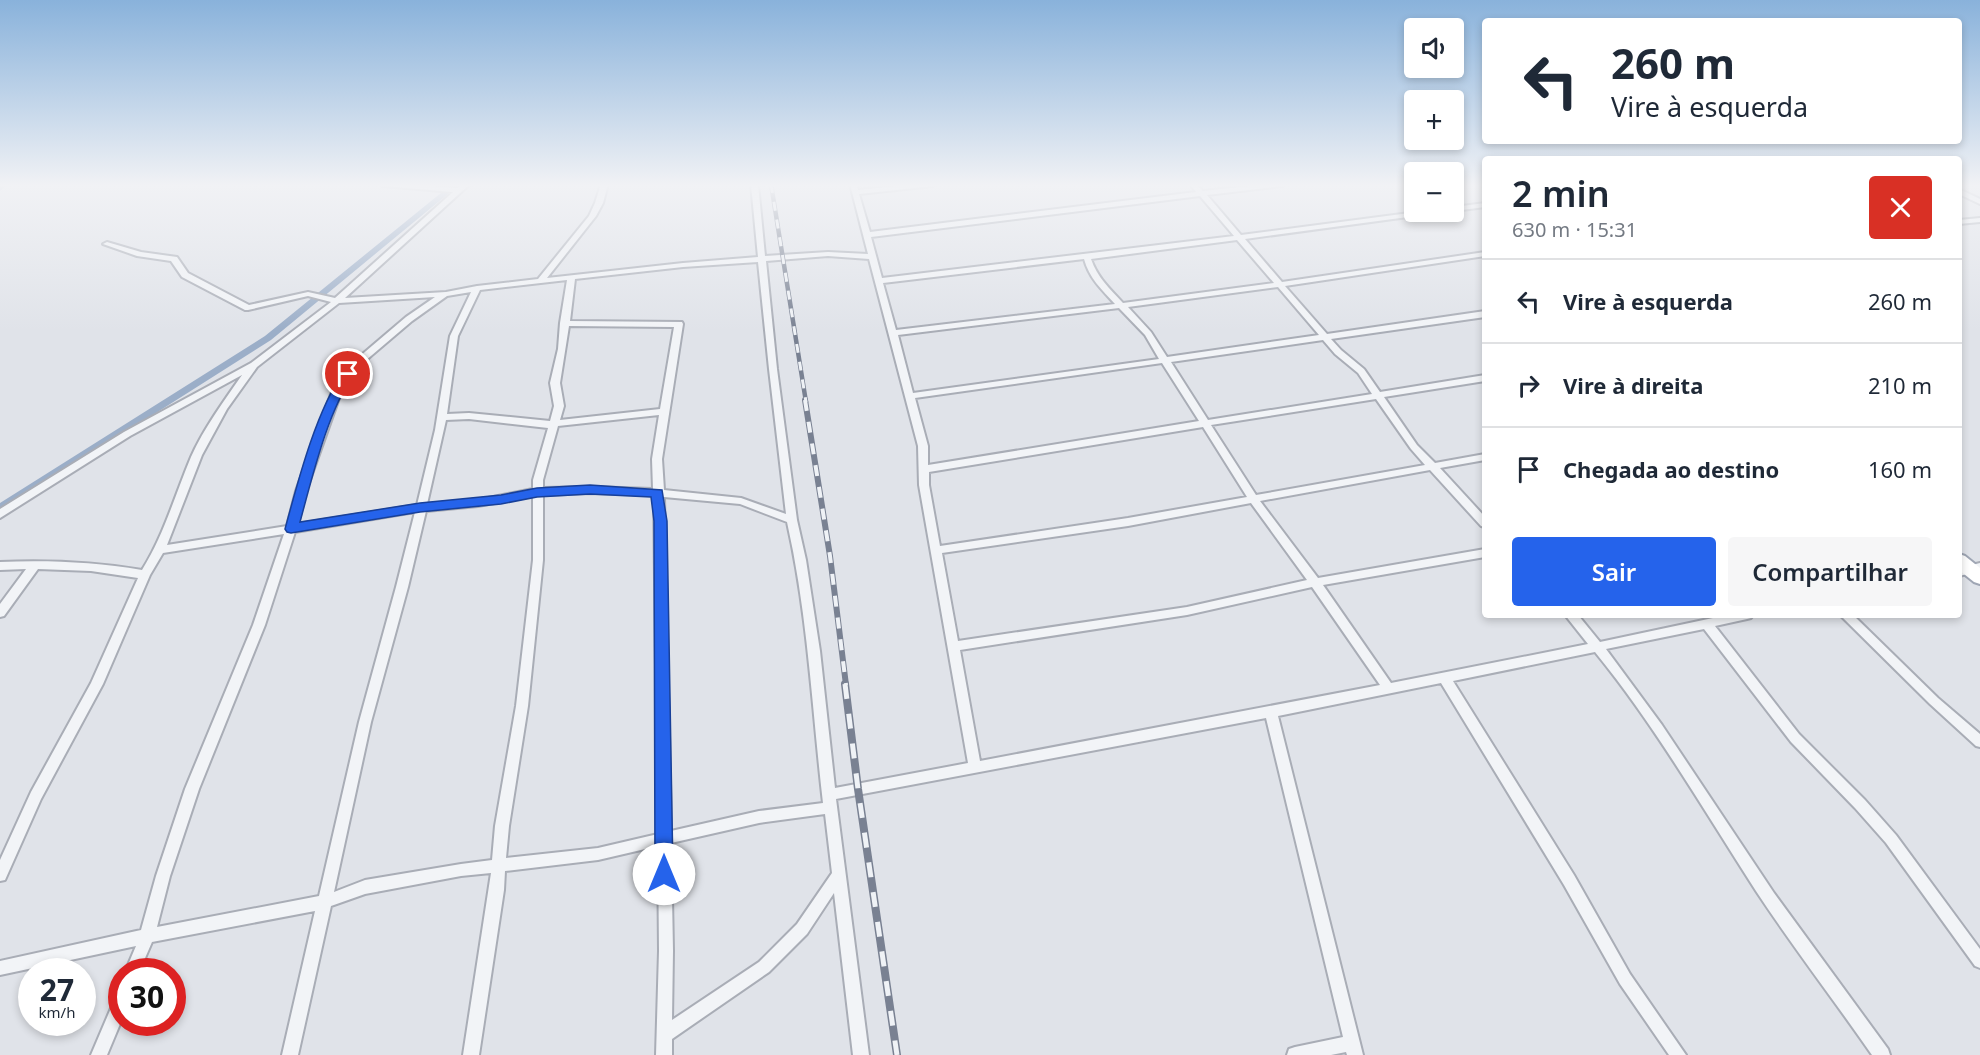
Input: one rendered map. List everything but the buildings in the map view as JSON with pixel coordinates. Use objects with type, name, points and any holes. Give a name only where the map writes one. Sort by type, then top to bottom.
[{"type":"street","points":[[0,514],[128,434],[254,365],[337,301],[411,233]]},
{"type":"street","points":[[540,282],[559,254],[580,233]]},
{"type":"street","points":[[759,233],[792,520],[801,560],[814,651],[829,801],[861,1055]]},
{"type":"street","points":[[880,233],[866,235],[895,333],[923,446],[924,485],[975,768]]},
{"type":"street","points":[[1236,233],[1326,338],[1361,371],[1400,428],[1431,467],[1482,520]]},
{"type":"street","points":[[880,281],[1268,233]]},
{"type":"street","points":[[107,244],[140,255],[174,259],[185,275],[211,286],[248,308],[308,294],[337,301],[446,294],[477,288],[683,265],[828,254],[873,257]]},
{"type":"street","points":[[895,333],[1279,284],[1482,254]]},
{"type":"street","points":[[1087,257],[1098,281],[1148,334],[1254,500],[1315,582],[1388,687]]},
{"type":"street","points":[[471,1055],[497,890],[498,865],[522,706],[538,560],[540,514],[538,480],[556,424],[559,406],[555,383],[571,279]]},
{"type":"street","points":[[290,1055],[324,902],[337,855],[364,722],[402,587],[442,417],[454,336],[477,288]]},
{"type":"street","points":[[138,958],[147,936],[163,876],[192,789],[260,625],[301,491],[339,386],[362,359],[393,332],[446,294]]},
{"type":"street","points":[[910,396],[1482,314]]},
{"type":"street","points":[[564,324],[678,323],[657,459],[660,521],[666,951],[664,1055]]},
{"type":"street","points":[[0,875],[36,796],[97,684],[145,575],[159,550],[197,455],[223,409],[254,365]]},
{"type":"street","points":[[925,469],[1482,379]]},
{"type":"street","points":[[442,417],[469,416],[543,425],[663,412]]},
{"type":"street","points":[[0,523],[103,455],[128,434]]},
{"type":"street","points":[[936,550],[1128,522],[1482,458]]},
{"type":"street","points":[[159,550],[420,508],[478,503],[537,492],[599,490],[741,501],[792,520]]},
{"type":"street","points":[[954,646],[1187,611],[1315,582],[1482,554]]},
{"type":"street","points":[[0,566],[35,564],[106,567],[145,575]]},
{"type":"street","points":[[0,613],[35,564]]},
{"type":"street","points":[[1573,618],[1615,668],[1822,974],[1882,1055]]},
{"type":"street","points":[[0,968],[147,936],[324,902],[365,887],[498,865],[598,854],[975,768],[1271,712],[1732,618]]},
{"type":"street","points":[[1849,618],[1934,701],[1980,742]]},
{"type":"street","points":[[1707,623],[1795,738],[1891,839],[1980,962]]},
{"type":"street","points":[[1444,677],[1569,880],[1625,979],[1678,1055]]},
{"type":"street","points":[[1271,712],[1353,1049],[1295,1055]]},
{"type":"street","points":[[664,1035],[764,967],[802,929],[838,875]]},
{"type":"street","points":[[99,1055],[108,1033]]},
{"type":"waterway","points":[[0,508],[268,338],[396,233]]},
{"type":"railway","points":[[779,233],[806,402]]},
{"type":"railway","points":[[805,400],[830,556],[846,685]]},
{"type":"railway","points":[[845,684],[897,1055]]},
{"type":"route","points":[[348,374],[339,386],[310,464],[291,529],[420,508],[501,500],[537,492],[616,490],[657,493],[660,521],[664,874]]}]
